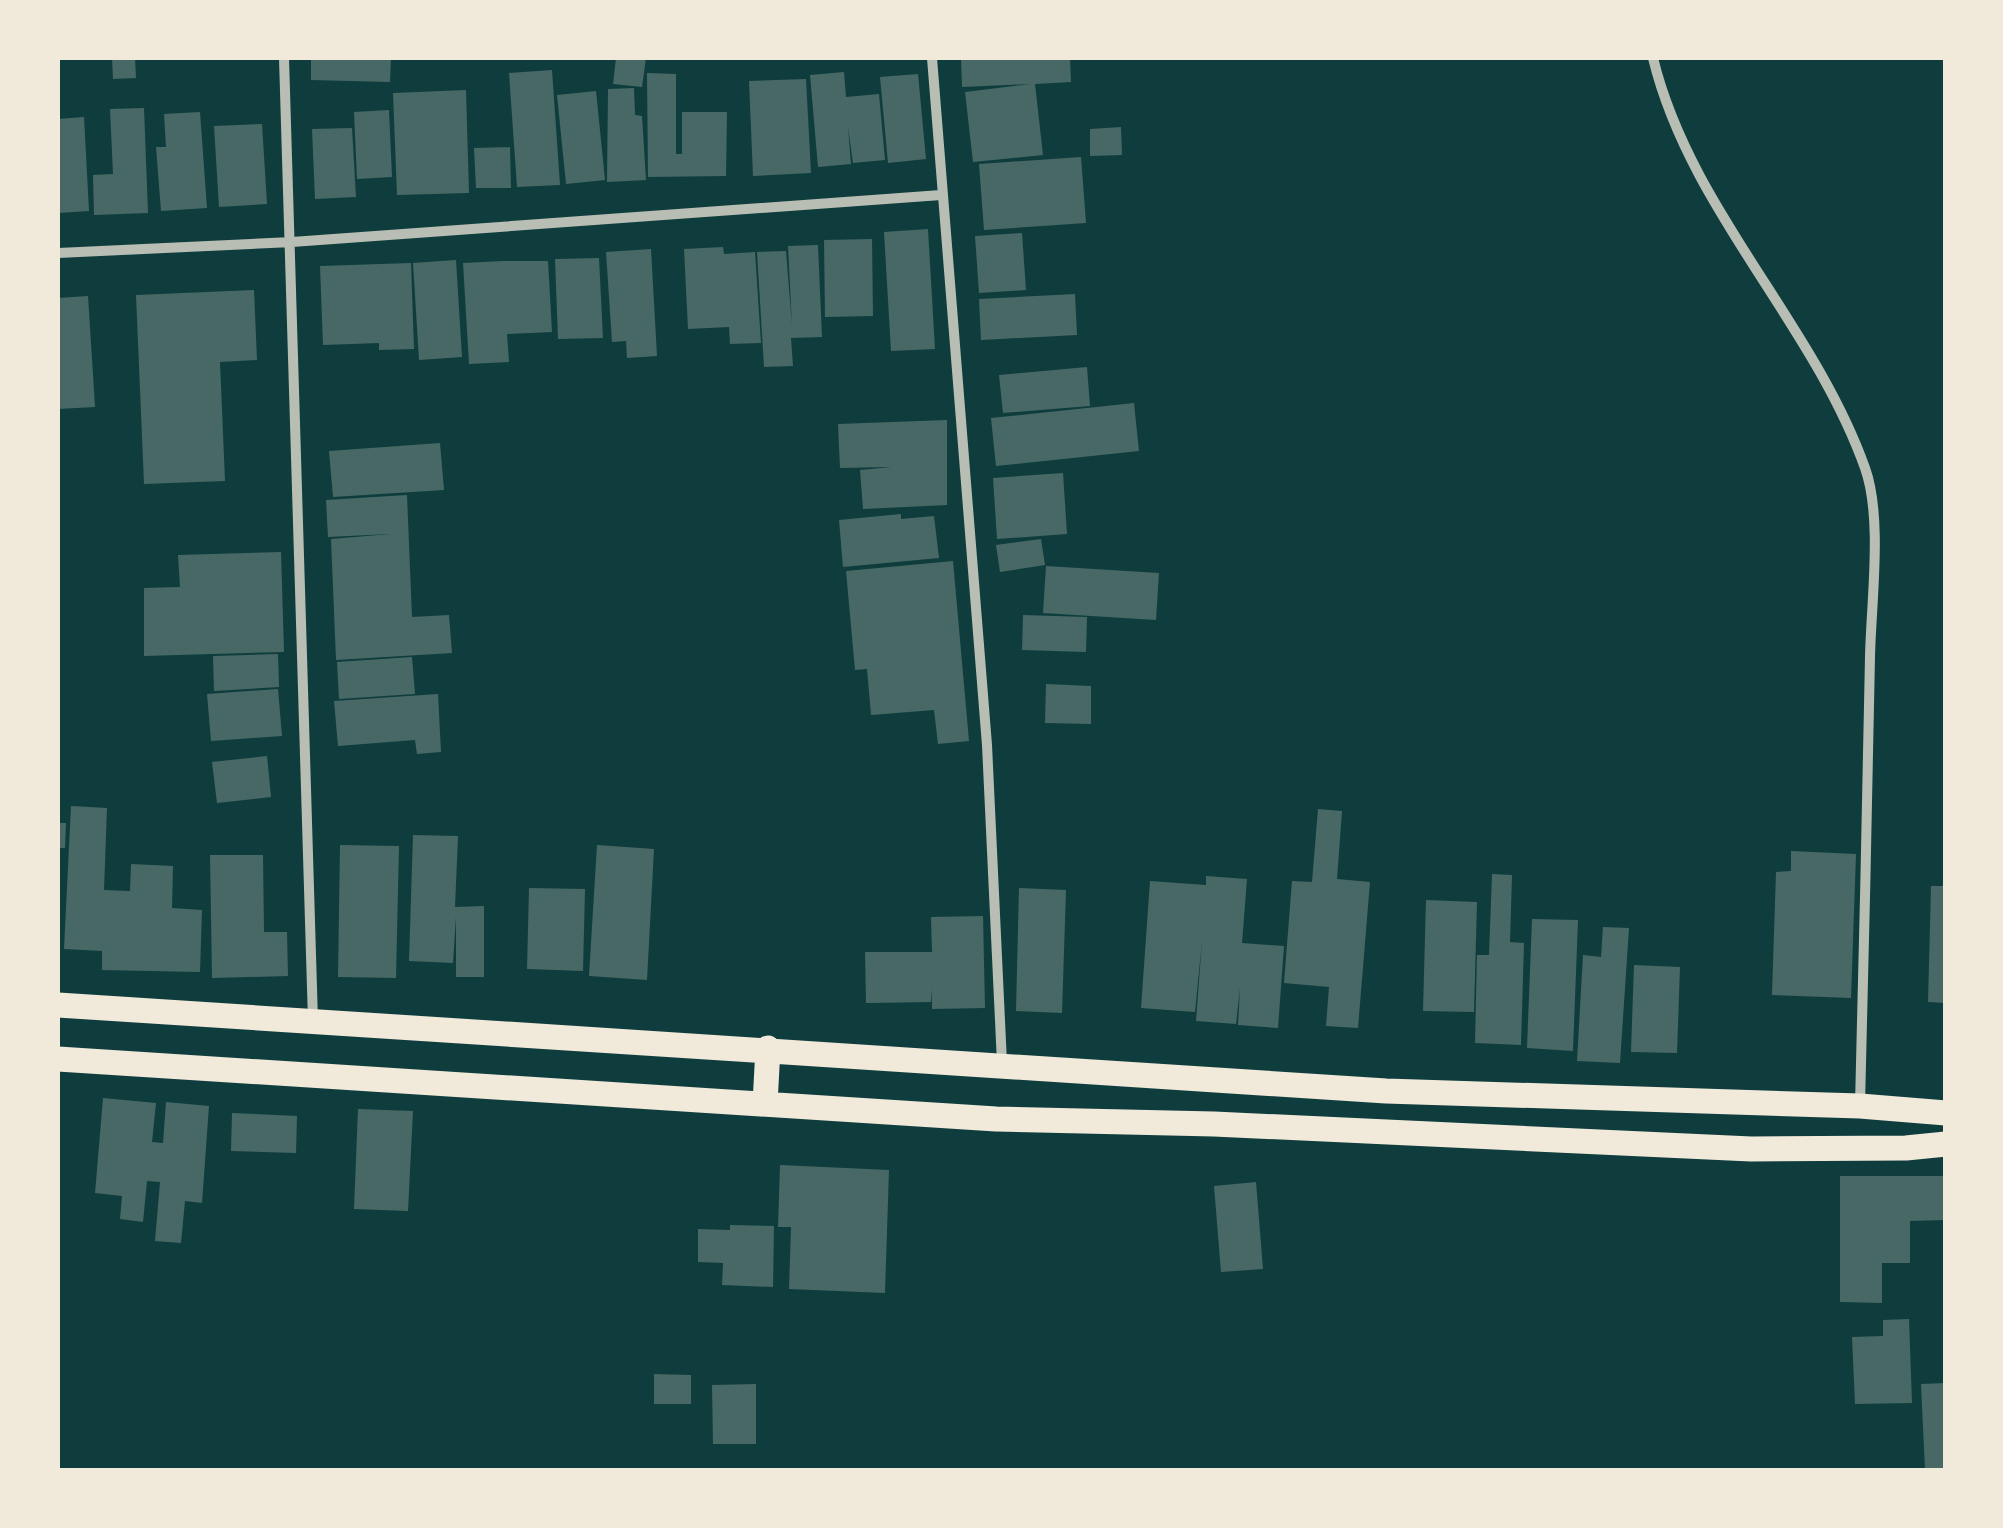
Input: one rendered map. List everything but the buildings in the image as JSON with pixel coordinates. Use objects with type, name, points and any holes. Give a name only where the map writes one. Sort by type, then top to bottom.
[{"type":"main road","points":[[58,1005],[1386,1091],[1860,1106],[1946,1113]]},
{"type":"main road","points":[[765,1104],[768,1048]]},
{"type":"main road","points":[[58,1059],[996,1119],[1214,1124],[1732,1148],[1906,1148],[1946,1144]]},
{"type":"street","points":[[284,58],[313,1022]]},
{"type":"street","points":[[932,58],[987,745],[1002,1064]]},
{"type":"street","points":[[1653,58],[1691,156],[1741,248],[1828,384],[1867,473],[1872,568],[1860,1106]]},
{"type":"street","points":[[58,253],[292,242],[941,195]]}]
